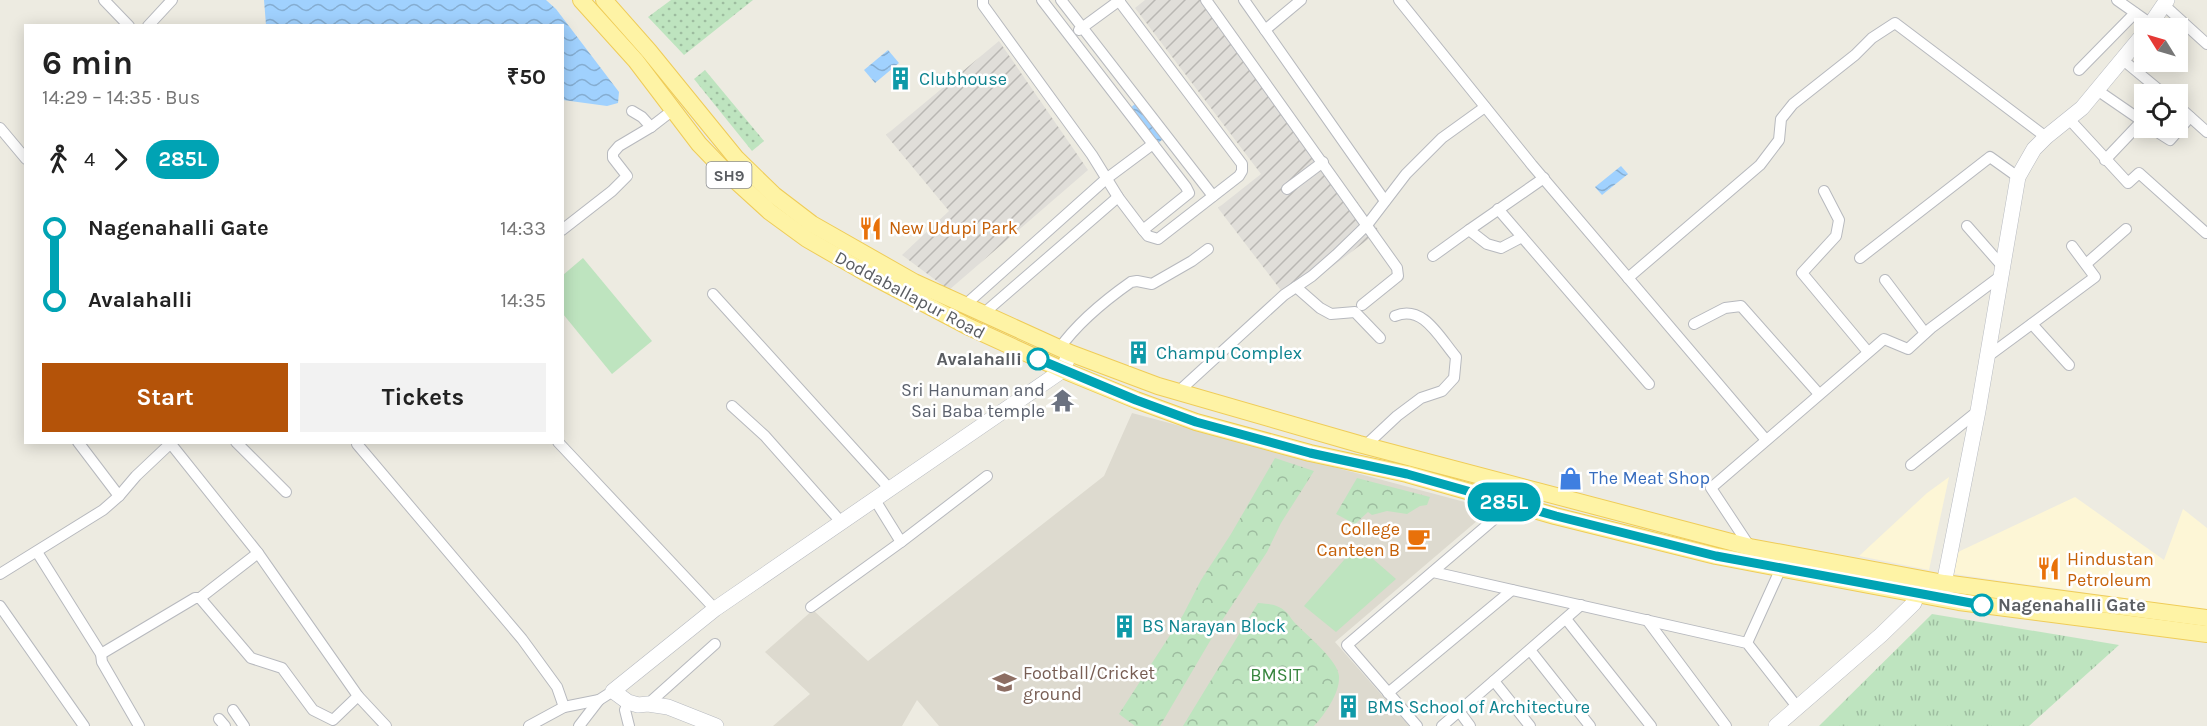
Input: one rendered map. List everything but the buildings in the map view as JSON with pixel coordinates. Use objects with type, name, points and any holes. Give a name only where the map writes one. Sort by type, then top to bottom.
[{"type":"main road","name":"Doddaballapur Road","points":[[581,0],[636,61],[699,144],[770,212],[807,239],[918,302],[1063,370],[1136,400],[1206,424],[1344,461],[1407,474],[1578,522],[1716,556],[1781,568],[1918,586]]},
{"type":"main road","name":"Doddaballapur Road","points":[[604,0],[649,51],[736,158],[774,195],[812,224],[914,282],[1065,351],[1141,381],[1365,446],[1750,547],[1942,591],[2207,634]]},
{"type":"main road","name":"Doddaballapur Road","points":[[1942,591],[2207,618]]},
{"type":"street","points":[[104,0],[127,24]]},
{"type":"street","points":[[150,24],[172,0]]},
{"type":"street","points":[[983,0],[983,5],[1092,155],[1118,197],[1148,236],[1158,239],[1239,176],[1242,164],[1120,0],[1070,36]]},
{"type":"street","points":[[1042,0],[1189,193],[1143,230]]},
{"type":"street","points":[[1061,0],[1213,196]]},
{"type":"street","points":[[1206,0],[1323,162],[1399,273],[1362,304]]},
{"type":"street","points":[[1244,0],[1384,201]]},
{"type":"street","points":[[1265,30],[1301,0]]},
{"type":"street","points":[[1399,0],[1544,178],[1766,440]]},
{"type":"street","points":[[2116,0],[2139,18]]},
{"type":"street","points":[[2155,18],[2166,3],[2207,44]]},
{"type":"street","points":[[2079,70],[2135,13]]},
{"type":"street","points":[[1628,278],[1760,165],[1779,140],[1782,119],[1793,104],[1855,55],[1872,38],[1895,23],[2046,137]]},
{"type":"street","points":[[1942,591],[1978,411],[2018,177],[2034,149],[2082,108],[2134,46]]},
{"type":"street","points":[[2123,60],[2152,84]]},
{"type":"street","points":[[2097,90],[2134,116]]},
{"type":"street","points":[[1178,392],[1284,295],[1312,276],[1367,225],[1406,174],[1442,138],[1485,107]]},
{"type":"street","points":[[564,228],[619,186],[627,176],[613,158],[613,153],[619,146],[651,127],[673,110]]},
{"type":"street","points":[[632,111],[642,117],[651,127]]},
{"type":"street","points":[[2188,119],[2190,117],[2207,132]]},
{"type":"street","points":[[2070,119],[2128,183],[2139,173],[2206,233]]},
{"type":"street","points":[[0,128],[24,157]]},
{"type":"street","points":[[2105,160],[2134,135]]},
{"type":"street","points":[[964,306],[1106,179],[1153,144]]},
{"type":"street","points":[[1860,258],[1990,157],[2018,177]]},
{"type":"street","points":[[1287,189],[1323,162]]},
{"type":"street","points":[[1433,256],[1544,178]]},
{"type":"street","points":[[1824,191],[1839,220],[1836,237],[1802,273],[1869,352]]},
{"type":"street","points":[[983,314],[1118,197]]},
{"type":"street","points":[[1498,209],[1649,384]]},
{"type":"street","points":[[1967,226],[2002,271]]},
{"type":"street","points":[[2086,264],[2126,229]]},
{"type":"street","points":[[1468,230],[1487,244],[1501,248],[1522,237]]},
{"type":"street","points":[[1987,357],[2095,277],[2072,246]]},
{"type":"street","points":[[579,726],[599,700],[715,609],[1063,370],[1070,333],[1131,282],[1152,284],[1208,249]]},
{"type":"street","points":[[1750,547],[1712,488],[1884,339],[1908,350],[2002,271]]},
{"type":"street","points":[[1885,280],[1926,333]]},
{"type":"street","points":[[1296,286],[1320,308],[1331,314],[1351,312],[1359,314],[1380,338]]},
{"type":"street","points":[[712,294],[890,488]]},
{"type":"street","points":[[1694,324],[1725,308],[1741,306],[1819,394]]},
{"type":"street","points":[[1365,446],[1397,416],[1421,398],[1442,391],[1454,378],[1455,357],[1422,316],[1406,311],[1395,316]]},
{"type":"street","points":[[2032,324],[2069,365]]},
{"type":"street","points":[[732,406],[765,436],[842,523]]},
{"type":"street","points":[[1911,465],[1978,411]]},
{"type":"street","points":[[80,444],[119,496]]},
{"type":"street","points":[[0,574],[103,510],[171,444]]},
{"type":"street","points":[[173,444],[258,553],[358,696],[386,726]]},
{"type":"street","points":[[238,444],[286,492]]},
{"type":"street","points":[[357,444],[522,639],[557,687],[564,707]]},
{"type":"street","points":[[560,444],[715,609]]},
{"type":"street","points":[[811,607],[987,476]]},
{"type":"street","points":[[875,500],[901,542]]},
{"type":"street","points":[[1416,726],[1347,645],[1499,515]]},
{"type":"street","points":[[36,552],[101,654],[102,662],[139,726]]},
{"type":"street","points":[[101,654],[195,598],[200,598],[258,553]]},
{"type":"street","points":[[1747,643],[1781,568]]},
{"type":"street","points":[[1433,572],[1747,643],[1798,708]]},
{"type":"street","points":[[1776,726],[1881,635],[1914,603],[1918,586]]},
{"type":"street","points":[[1388,693],[1512,590]]},
{"type":"street","points":[[200,598],[251,658],[282,668],[313,710],[333,720],[358,696]]},
{"type":"street","points":[[1442,726],[1581,605]]},
{"type":"street","points":[[0,606],[84,726]]},
{"type":"street","points":[[1566,619],[1651,726]]},
{"type":"street","points":[[1647,620],[1726,726]]},
{"type":"street","points":[[648,704],[715,644]]},
{"type":"street","points":[[1530,650],[1590,726]]},
{"type":"street","points":[[1494,681],[1530,726]]},
{"type":"street","points":[[613,691],[628,702],[668,707],[709,724]]},
{"type":"street","points":[[529,726],[564,707],[599,700]]},
{"type":"street","points":[[628,702],[625,710],[629,726]]},
{"type":"street","points":[[233,710],[244,726]]},
{"type":"street","points":[[1459,711],[1470,726]]},
{"type":"shaded area","points":[[1145,0],[1204,0],[1379,231],[1292,297],[1283,293],[1218,208],[1261,174],[1135,8]]},
{"type":"shaded area","points":[[999,41],[1088,170],[949,290],[902,255],[949,211],[886,135]]},
{"type":"shaded area","points":[[1132,413],[1491,509],[1335,642],[1409,726],[939,726],[917,700],[902,726],[773,726],[810,694],[765,652],[813,610],[868,661],[1104,476]]},
{"type":"shaded area","points":[[1949,477],[1929,570],[1859,556],[1927,493]]},
{"type":"shaded area","points":[[2075,497],[2164,560],[2183,509],[2207,528],[2207,610],[1954,574],[1958,552]]},
{"type":"green space","points":[[671,0],[753,0],[684,55],[648,17]]},
{"type":"green space","points":[[705,70],[764,141],[752,151],[694,79]]},
{"type":"green space","points":[[583,258],[652,341],[612,374],[564,315],[564,274]]},
{"type":"green space","points":[[1275,458],[1314,471],[1160,726],[1135,726],[1119,714],[1183,615],[1201,580]]},
{"type":"green space","points":[[1357,478],[1430,497],[1427,505],[1420,506],[1407,514],[1387,511],[1372,515],[1368,512],[1355,524],[1336,514]]},
{"type":"green space","points":[[1357,545],[1396,579],[1336,632],[1304,606]]},
{"type":"green space","name":"BMSIT","points":[[1258,603],[1276,606],[1285,611],[1333,662],[1339,676],[1339,683],[1331,703],[1314,726],[1183,726]]},
{"type":"green space","points":[[1932,614],[2119,645],[2029,726],[1819,726]]},
{"type":"water","points":[[264,0],[546,0],[556,9],[619,92],[618,103],[607,106],[564,100],[564,24],[266,24]]},
{"type":"water","points":[[888,50],[899,63],[875,83],[864,70]]},
{"type":"water","points":[[1141,99],[1169,134],[1157,144],[1129,109]]},
{"type":"water","points":[[1621,166],[1628,174],[1602,195],[1595,187]]},
{"type":"bus line","name":"285L","points":[[1038,359],[1196,422],[1310,453],[1407,474],[1556,516],[1716,556],[1982,605]]},
{"type":"place","name":"Clubhouse","points":[[901,79]]},
{"type":"place","name":"New Udupi Park","points":[[871,228]]},
{"type":"place","name":"Champu Complex","points":[[1138,353]]},
{"type":"place","name":"Avalahalli","points":[[1038,359]]},
{"type":"place","name":"Sri Hanuman and Sai Baba temple","points":[[1063,400]]},
{"type":"place","name":"The Meat Shop","points":[[1571,478]]},
{"type":"place","name":"College Canteen B","points":[[1418,539]]},
{"type":"place","name":"Hindustan Petroleum","points":[[2049,569]]},
{"type":"place","name":"Nagenahalli Gate","points":[[1982,605]]},
{"type":"place","name":"BS Narayan Block","points":[[1124,626]]},
{"type":"place","name":"Football/Cricket ground","points":[[1005,683]]},
{"type":"place","name":"BMS School of Architecture","points":[[1349,707]]}]
